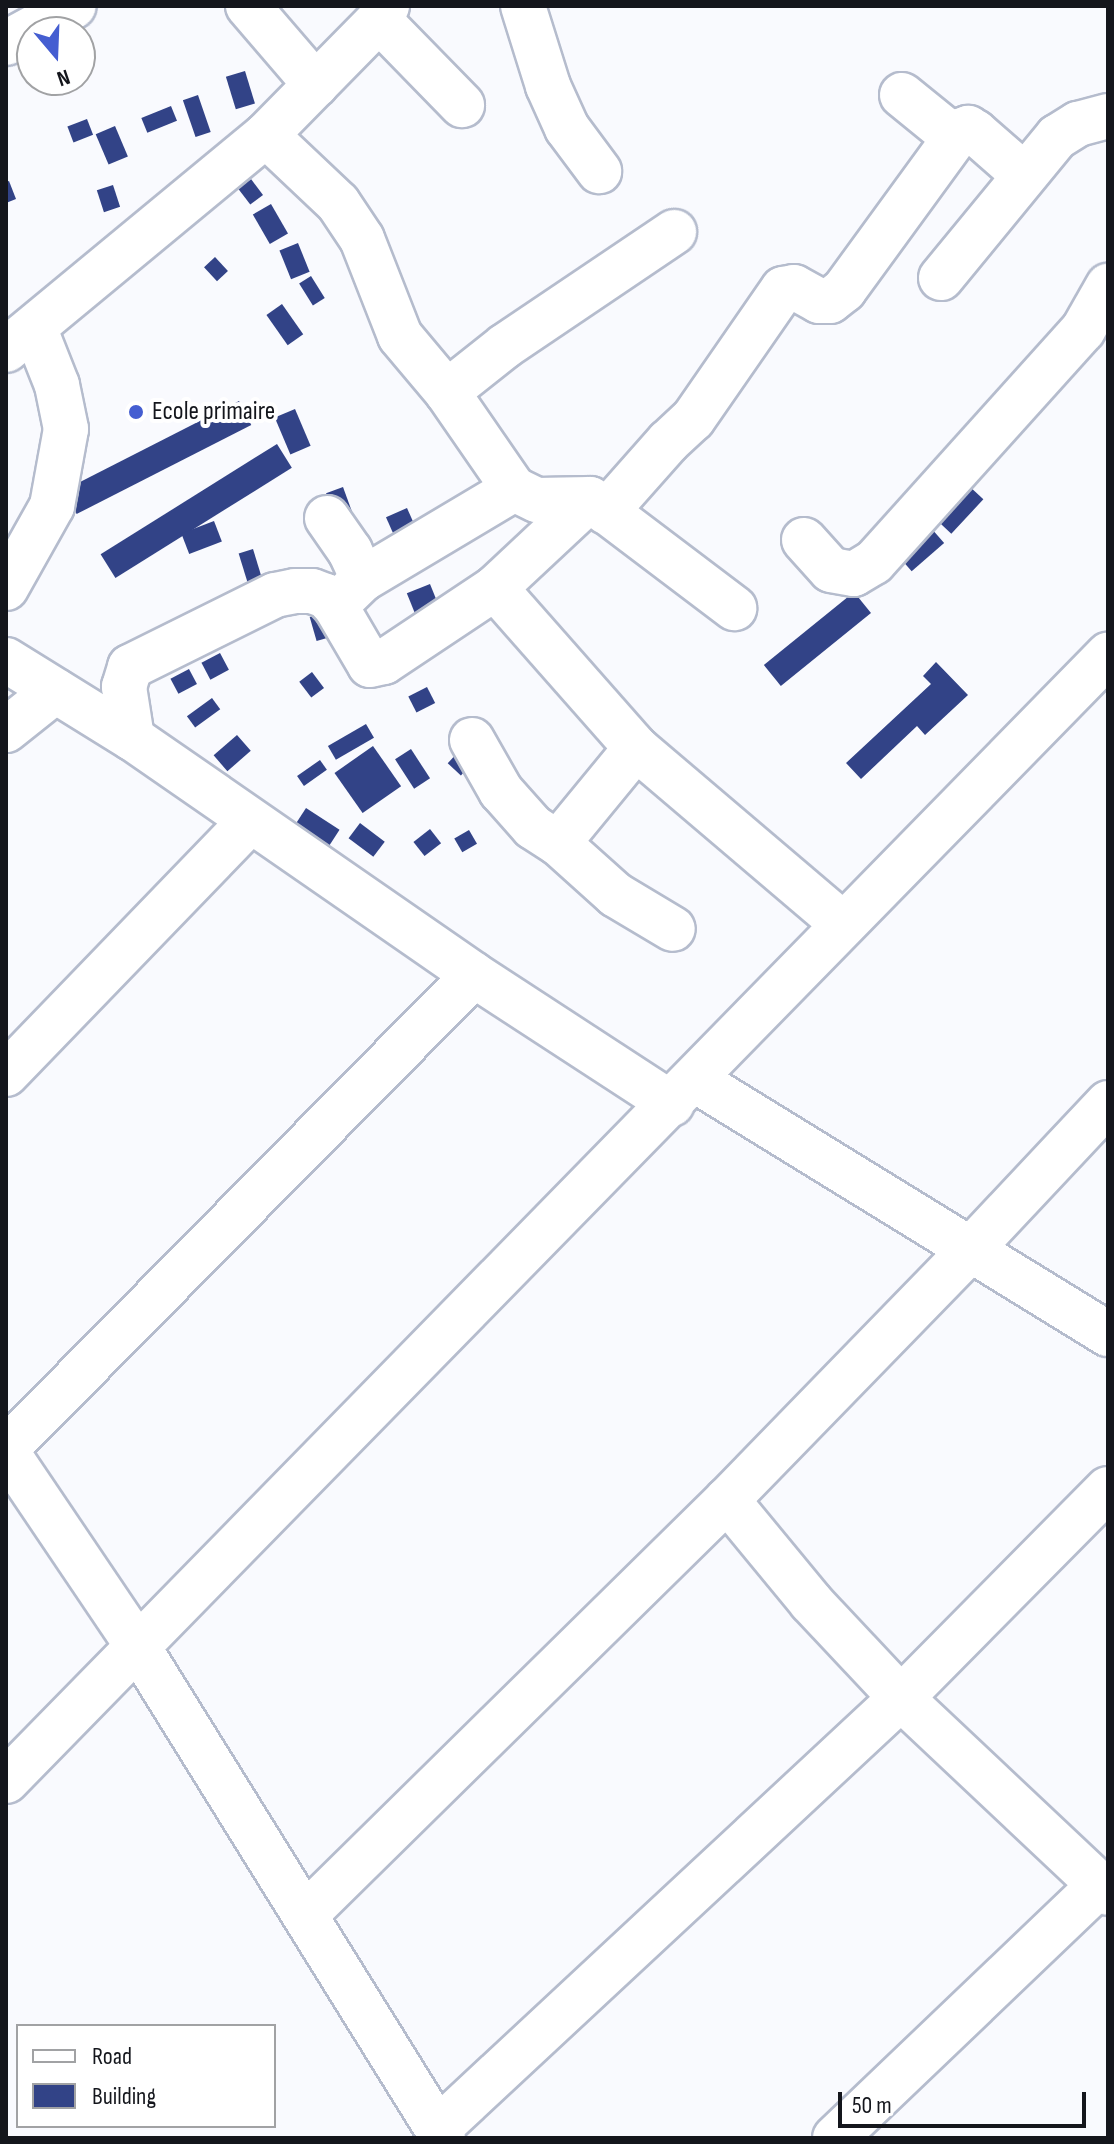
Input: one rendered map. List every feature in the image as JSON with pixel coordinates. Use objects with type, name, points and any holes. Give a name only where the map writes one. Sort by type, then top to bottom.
[{"type":"street","points":[[6,43],[74,6]]},
{"type":"street","points":[[248,6],[316,85]]},
{"type":"street","points":[[523,6],[548,86],[567,128],[599,171]]},
{"type":"street","points":[[6,588],[52,506],[66,429],[57,385],[16,334],[266,135],[383,13],[462,105]]},
{"type":"street","points":[[902,95],[955,138]]},
{"type":"street","points":[[941,278],[1023,174],[1057,137],[1078,124],[1108,116]]},
{"type":"street","points":[[327,518],[350,551],[350,593],[370,665],[384,662],[438,629],[495,588],[598,506],[693,419],[783,289],[794,287],[819,301],[830,301],[844,290],[955,138],[968,128],[1023,174]]},
{"type":"street","points":[[266,135],[338,203],[362,239],[400,336],[447,392],[514,489],[537,500],[598,506],[734,608]]},
{"type":"street","points":[[447,392],[505,346],[674,232]]},
{"type":"street","points":[[804,540],[831,570],[854,574],[874,562],[1083,330],[1108,286]]},
{"type":"street","points":[[132,738],[124,687],[130,667],[275,595],[312,591],[326,596],[350,593],[514,489]]},
{"type":"street","points":[[495,588],[636,748],[843,924]]},
{"type":"street","points":[[6,1781],[684,1092],[843,924],[1108,655]]},
{"type":"street","points":[[6,660],[132,738],[474,975],[972,1248],[1108,1334]]},
{"type":"street","points":[[6,730],[55,691]]},
{"type":"street","points":[[472,740],[501,791],[533,827],[558,843],[616,895],[673,929]]},
{"type":"street","points":[[558,843],[636,748]]},
{"type":"street","points":[[6,1074],[250,821]]},
{"type":"street","points":[[474,975],[6,1450],[138,1647],[440,2133],[1102,1506]]},
{"type":"street","points":[[305,1915],[727,1500],[1108,1103]]},
{"type":"street","points":[[727,1500],[811,1602],[901,1698],[1104,1889],[835,2138]]},
{"type":"building","points":[[245,71],[255,104],[236,109],[226,77]]},
{"type":"building","points":[[198,95],[211,132],[196,137],[183,100]]},
{"type":"building","points":[[171,106],[177,121],[147,133],[141,118]]},
{"type":"building","points":[[87,119],[93,135],[73,142],[67,127]]},
{"type":"building","points":[[115,126],[128,156],[109,165],[96,134]]},
{"type":"building","points":[[251,179],[263,195],[250,205],[238,189]]},
{"type":"building","points":[[9,181],[16,199],[6,203],[6,182]]},
{"type":"building","points":[[113,185],[120,207],[104,212],[97,190]]},
{"type":"building","points":[[271,204],[288,233],[270,244],[253,214]]},
{"type":"building","points":[[298,243],[310,272],[291,279],[279,250]]},
{"type":"building","points":[[215,257],[228,271],[217,281],[204,267]]},
{"type":"building","points":[[311,276],[325,298],[313,305],[299,283]]},
{"type":"building","points":[[282,304],[303,334],[288,345],[266,315]]},
{"type":"building","points":[[239,401],[251,425],[77,514],[64,490]]},
{"type":"building","points":[[295,409],[311,446],[290,454],[275,418]]},
{"type":"building","points":[[277,444],[292,468],[115,578],[101,554]]},
{"type":"building","points":[[968,485],[983,499],[951,534],[936,519]]},
{"type":"building","points":[[343,487],[353,514],[336,520],[326,493]]},
{"type":"building","points":[[407,508],[422,541],[401,550],[386,517]]},
{"type":"building","points":[[214,521],[222,542],[189,554],[181,534]]},
{"type":"building","points":[[931,528],[944,543],[912,571],[899,556]]},
{"type":"building","points":[[253,549],[265,588],[251,593],[239,553]]},
{"type":"building","points":[[430,584],[443,616],[420,626],[407,593]]},
{"type":"building","points":[[854,592],[871,613],[781,686],[764,665]]},
{"type":"building","points":[[327,612],[334,636],[317,641],[310,617]]},
{"type":"building","points":[[220,653],[229,670],[210,680],[201,663]]},
{"type":"building","points":[[936,662],[968,695],[925,735],[917,726],[861,779],[846,763],[931,684],[923,676]]},
{"type":"building","points":[[189,669],[197,684],[178,694],[170,679]]},
{"type":"building","points":[[312,672],[324,688],[311,698],[299,682]]},
{"type":"building","points":[[427,687],[435,703],[416,713],[408,697]]},
{"type":"building","points":[[212,698],[220,709],[195,728],[187,716]]},
{"type":"building","points":[[366,724],[374,738],[336,760],[328,746]]},
{"type":"building","points":[[237,735],[251,751],[227,771],[214,755]]},
{"type":"building","points":[[373,746],[401,786],[363,813],[334,773]]},
{"type":"building","points":[[411,749],[430,778],[414,789],[395,759]]},
{"type":"building","points":[[460,750],[473,762],[461,775],[448,763]]},
{"type":"building","points":[[320,760],[327,770],[304,786],[297,776]]},
{"type":"building","points":[[306,808],[340,830],[329,846],[296,824]]},
{"type":"building","points":[[360,823],[385,842],[373,857],[349,838]]},
{"type":"building","points":[[430,829],[441,843],[425,856],[413,842]]},
{"type":"building","points":[[469,830],[477,844],[462,852],[454,838]]},
{"type":"place","name":"Ecole primaire","points":[[136,412]]}]
